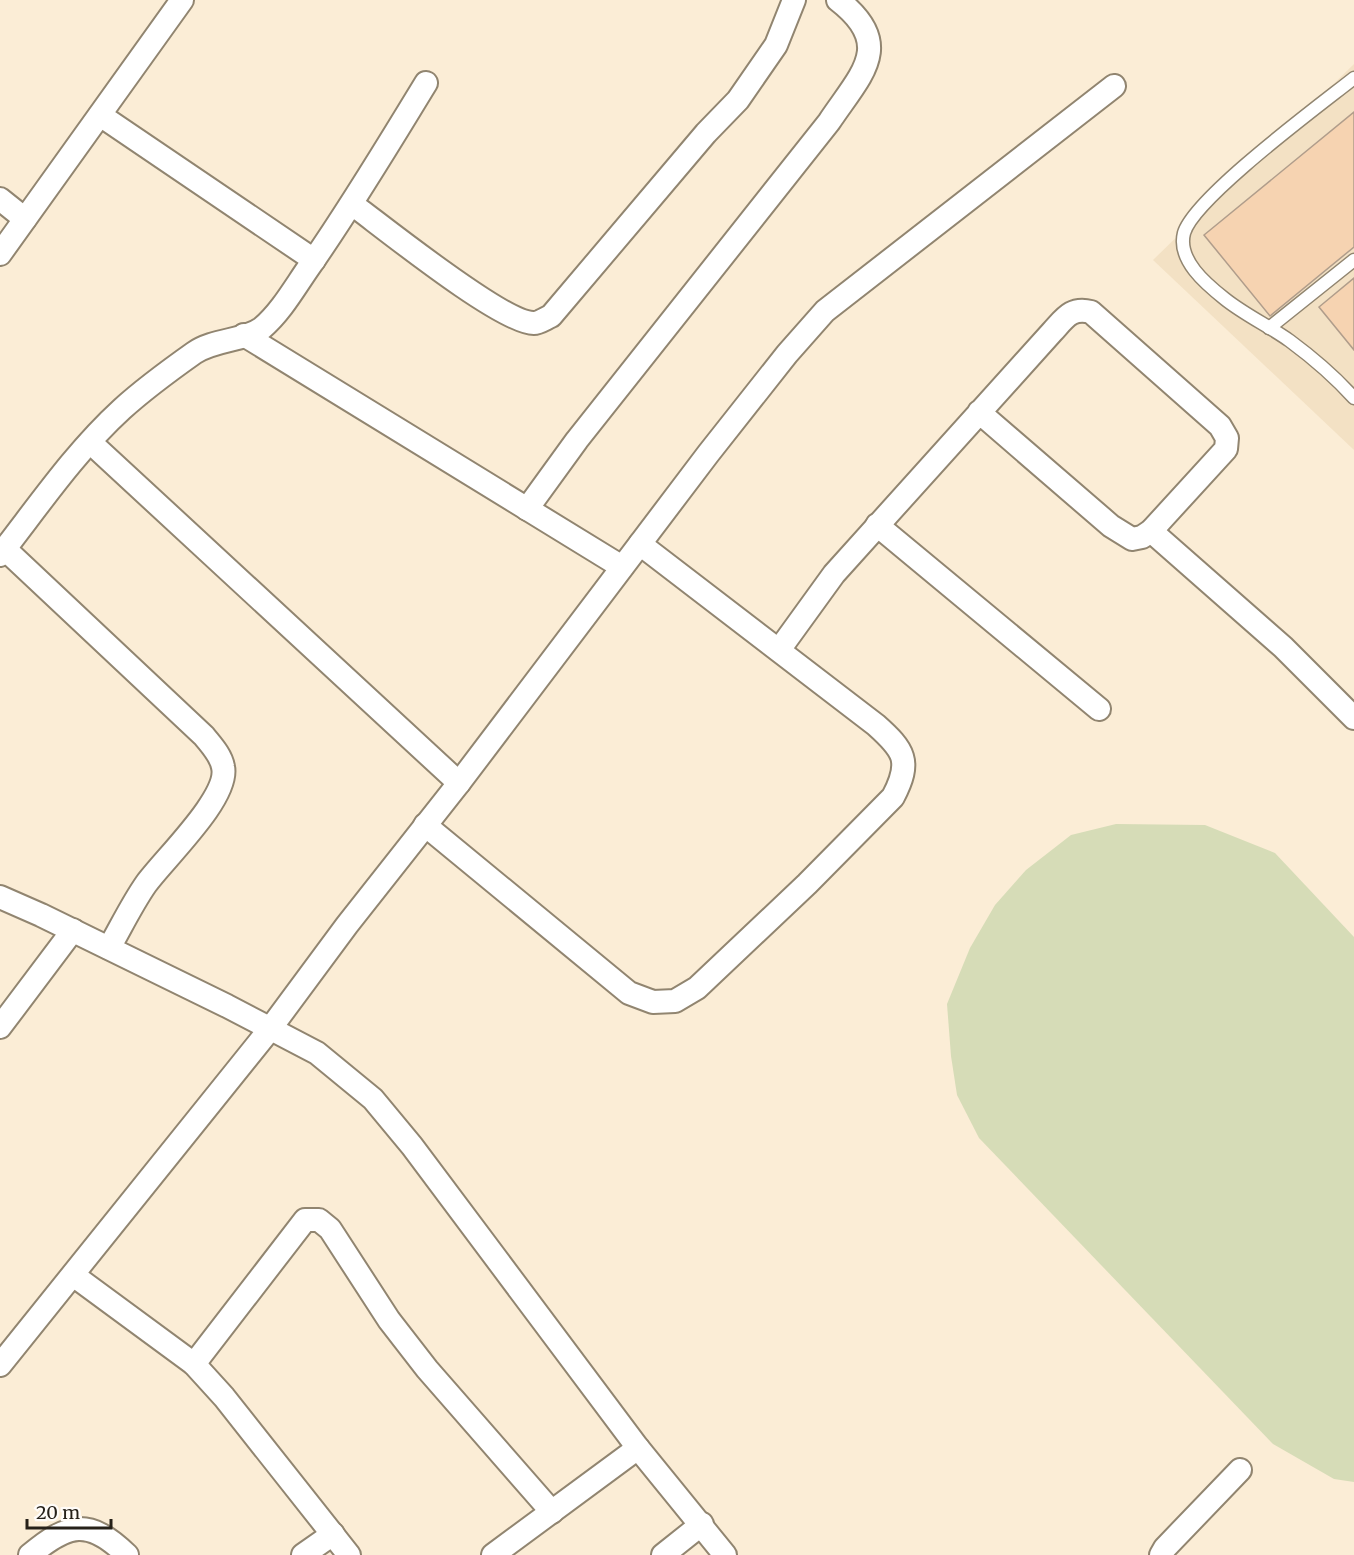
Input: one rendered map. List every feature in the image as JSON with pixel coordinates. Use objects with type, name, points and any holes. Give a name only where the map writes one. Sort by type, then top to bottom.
[{"type":"street","points":[[0,254],[182,0]]},
{"type":"street","points":[[352,204],[480,298],[518,319],[535,323],[551,316],[706,133],[746,90],[776,45],[794,0]]},
{"type":"street","points":[[527,509],[577,440],[829,122],[856,81],[868,60],[870,44],[866,30],[853,12],[838,0]]},
{"type":"street","points":[[109,948],[146,885],[213,803],[221,785],[224,768],[216,751],[204,736],[2,552],[49,490],[123,408],[197,351],[261,328],[284,304],[352,204],[426,83]]},
{"type":"street","points":[[0,1365],[270,1029],[758,390],[825,311],[1114,86]]},
{"type":"street","points":[[100,115],[314,260]]},
{"type":"street","points":[[0,199],[26,219]]},
{"type":"street","points":[[779,650],[834,574],[877,525],[979,412],[1070,314],[1080,309],[1091,312],[1220,426],[1227,438],[1226,449],[1151,531],[1142,537],[1132,539],[1124,535],[979,412]]},
{"type":"street","points":[[244,335],[622,567]]},
{"type":"street","points":[[90,442],[459,783]]},
{"type":"street","points":[[877,525],[1099,709]]},
{"type":"street","points":[[1151,531],[1283,646],[1354,718]]},
{"type":"street","points":[[425,825],[629,993],[653,1002],[675,1001],[697,988],[807,885],[893,797],[902,780],[904,762],[895,742],[640,544]]},
{"type":"street","points":[[0,897],[73,930],[317,1053],[373,1099],[412,1146],[638,1448],[725,1555]]},
{"type":"street","points":[[0,1027],[73,930]]},
{"type":"street","points":[[194,1364],[305,1220],[319,1220],[330,1228],[389,1320],[427,1370],[552,1512]]},
{"type":"street","points":[[73,1275],[194,1364],[224,1397],[349,1555]]},
{"type":"street","points":[[493,1555],[638,1448]]},
{"type":"street","points":[[1161,1555],[1165,1548],[1240,1470]]},
{"type":"street","points":[[663,1555],[702,1524]]},
{"type":"street","points":[[30,1555],[48,1540],[66,1530],[85,1529],[98,1533],[127,1555]]},
{"type":"street","points":[[303,1555],[333,1534]]},
{"type":"lane","points":[[1354,78],[1224,184],[1198,210],[1184,233],[1184,249],[1189,263],[1199,276],[1225,299],[1312,358],[1354,398]]},
{"type":"lane","points":[[1269,328],[1354,260]]},
{"type":"shaded area","points":[[1354,64],[1354,450],[1153,260]]},
{"type":"green space","points":[[1116,824],[1205,825],[1275,853],[1354,937],[1354,1482],[1334,1479],[1273,1444],[979,1138],[957,1095],[947,1004],[970,948],[995,905],[1026,870],[1071,835]]},
{"type":"building","points":[[1354,112],[1354,247],[1270,316],[1204,235]]},
{"type":"building","points":[[1354,278],[1354,350],[1319,307]]}]
